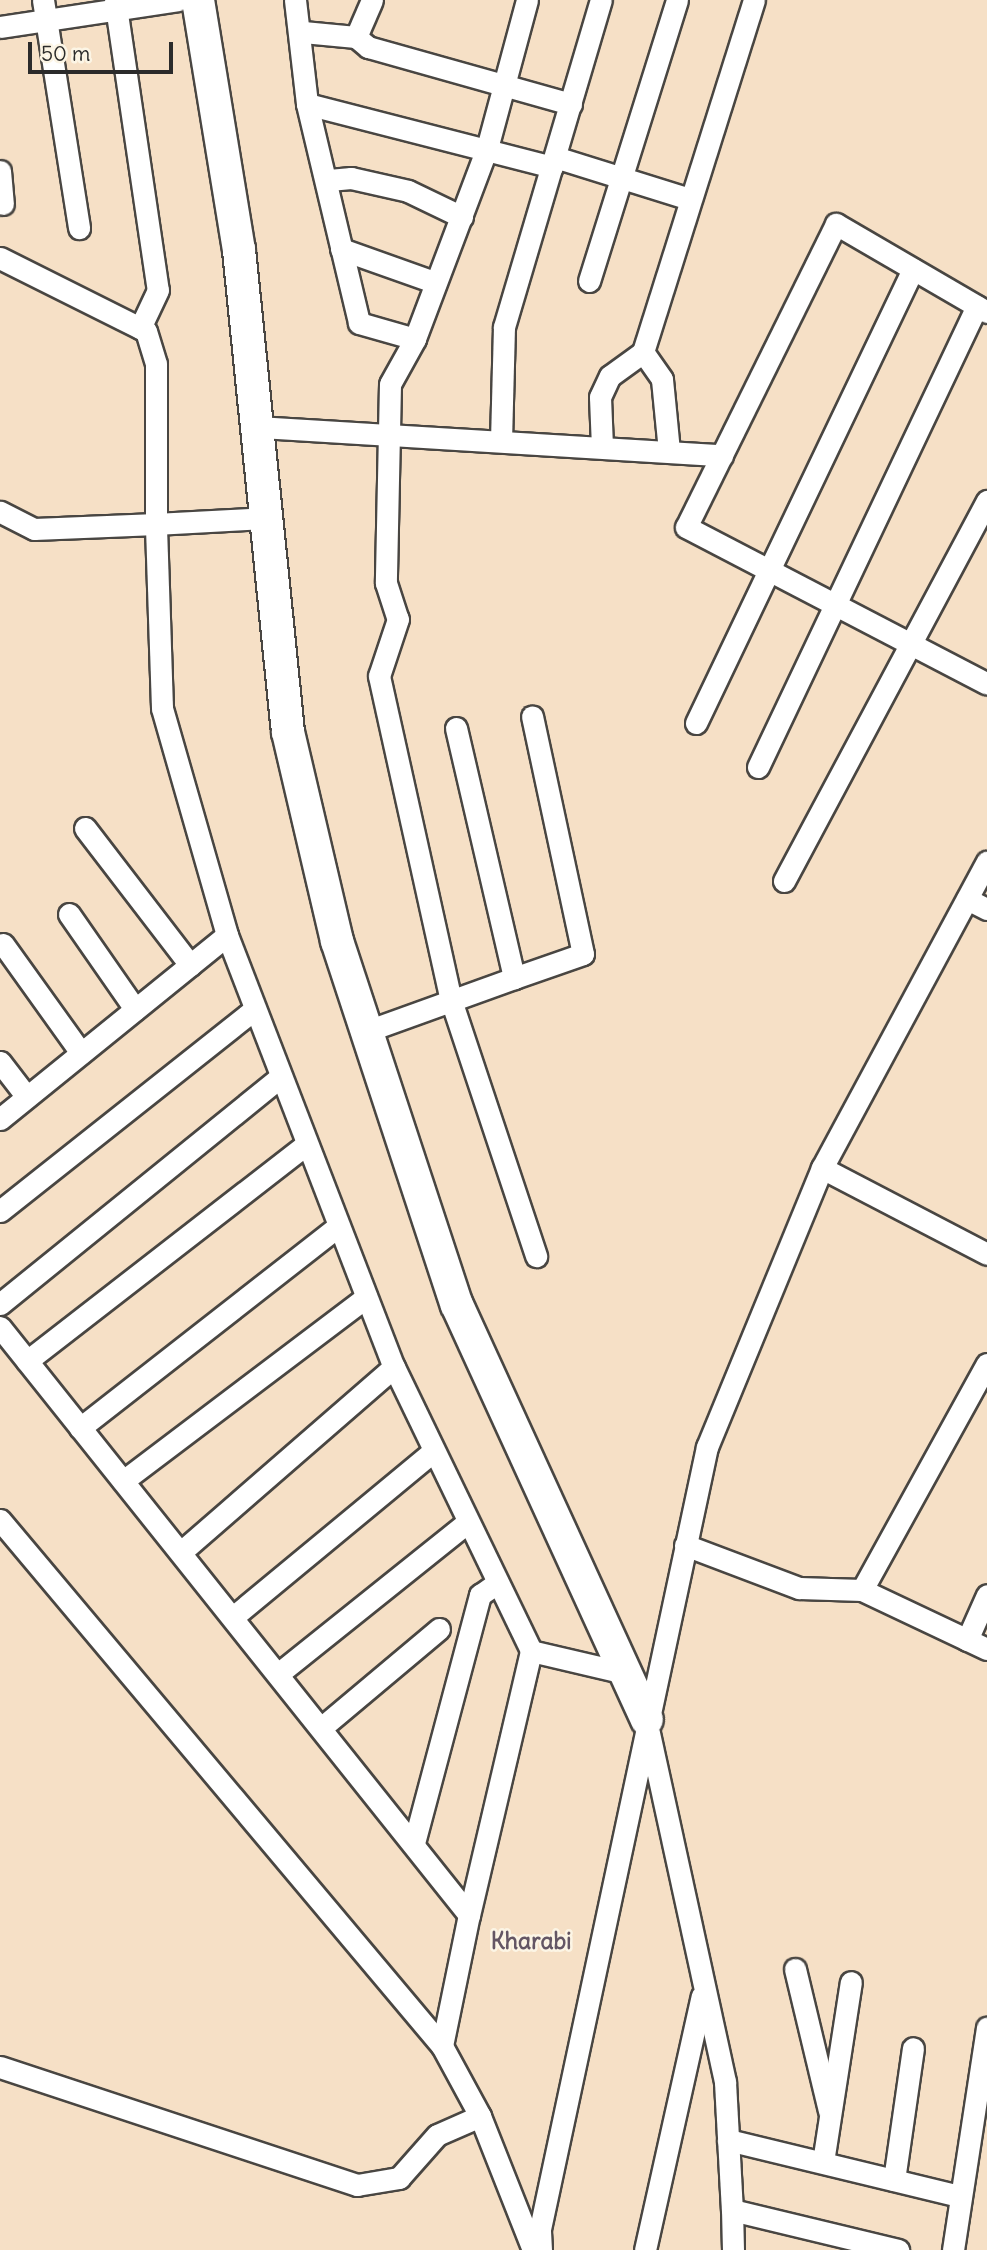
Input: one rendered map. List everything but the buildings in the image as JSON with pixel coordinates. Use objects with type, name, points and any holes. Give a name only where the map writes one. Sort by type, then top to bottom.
[{"type":"street","points":[[0,27],[45,10],[178,0]]},
{"type":"street","points":[[198,0],[239,250],[268,518],[271,603],[288,733],[337,941],[457,1306],[647,1720],[703,1992],[725,2082],[733,2250]]},
{"type":"street","points":[[295,0],[303,32],[307,104],[329,180],[341,249],[359,323],[415,339]]},
{"type":"street","points":[[356,37],[372,0]]},
{"type":"street","points":[[527,0],[487,148],[462,217],[434,282],[415,339],[390,384],[386,583],[398,619],[379,676],[451,1000],[536,1256]]},
{"type":"street","points":[[501,441],[504,327],[601,0]]},
{"type":"street","points":[[601,447],[600,397],[610,376],[643,352],[754,0]]},
{"type":"street","points":[[589,281],[623,178],[674,1]]},
{"type":"street","points":[[116,5],[158,290],[140,328]]},
{"type":"street","points":[[45,10],[79,228]]},
{"type":"street","points":[[303,32],[356,37],[368,47],[505,83],[571,104]]},
{"type":"street","points":[[307,104],[623,178],[690,199]]},
{"type":"street","points":[[0,170],[4,204]]},
{"type":"street","points":[[329,180],[351,177],[408,191],[462,217]]},
{"type":"street","points":[[758,767],[835,605],[982,309],[836,224],[686,527],[769,570],[835,605],[987,684]]},
{"type":"street","points":[[341,249],[434,282]]},
{"type":"street","points":[[0,258],[140,328],[156,364],[156,524],[162,708],[227,935],[394,1367],[465,1524],[531,1651],[469,1915],[442,2046]]},
{"type":"street","points":[[696,723],[914,269]]},
{"type":"street","points":[[643,352],[662,379],[669,452]]},
{"type":"street","points":[[259,427],[722,455]]},
{"type":"street","points":[[783,881],[987,501]]},
{"type":"street","points":[[0,512],[34,529],[268,518]]},
{"type":"street","points":[[367,1031],[583,954],[532,716]]},
{"type":"street","points":[[456,728],[514,978]]},
{"type":"street","points":[[85,828],[190,965]]},
{"type":"street","points":[[541,2250],[540,2229],[707,1447],[822,1168],[987,862]]},
{"type":"street","points":[[967,899],[987,909]]},
{"type":"street","points":[[69,914],[135,1009]]},
{"type":"street","points":[[0,1119],[227,935]]},
{"type":"street","points":[[3,944],[82,1053]]},
{"type":"street","points":[[0,1212],[256,1009]]},
{"type":"street","points":[[0,1062],[27,1097]]},
{"type":"street","points":[[0,1304],[280,1077]]},
{"type":"street","points":[[27,1361],[307,1144]]},
{"type":"street","points":[[822,1168],[987,1254]]},
{"type":"street","points":[[80,1428],[339,1226]]},
{"type":"street","points":[[123,1481],[366,1297]]},
{"type":"street","points":[[0,1327],[469,1915]]},
{"type":"street","points":[[862,1590],[987,1364]]},
{"type":"street","points":[[181,1552],[394,1367]]},
{"type":"street","points":[[233,1616],[431,1453]]},
{"type":"street","points":[[0,1520],[442,2046],[481,2116],[533,2250]]},
{"type":"street","points":[[278,1674],[465,1524]]},
{"type":"street","points":[[685,1545],[799,1588],[862,1590],[987,1649]]},
{"type":"street","points":[[414,1843],[480,1595],[496,1584]]},
{"type":"street","points":[[967,1640],[987,1595]]},
{"type":"street","points":[[321,1728],[439,1629]]},
{"type":"street","points":[[531,1651],[625,1673]]},
{"type":"street","points":[[795,1969],[830,2116]]},
{"type":"street","points":[[823,2162],[851,1982]]},
{"type":"street","points":[[645,2250],[703,1992]]},
{"type":"street","points":[[953,2250],[959,2196],[987,2028]]},
{"type":"street","points":[[894,2180],[913,2048]]},
{"type":"street","points":[[0,2067],[357,2185],[399,2178],[437,2135],[481,2116]]},
{"type":"street","points":[[728,2140],[959,2196]]},
{"type":"street","points":[[732,2210],[828,2241],[892,2249]]},
{"type":"district","name":"Kharabi","points":[[531,1941]]}]
